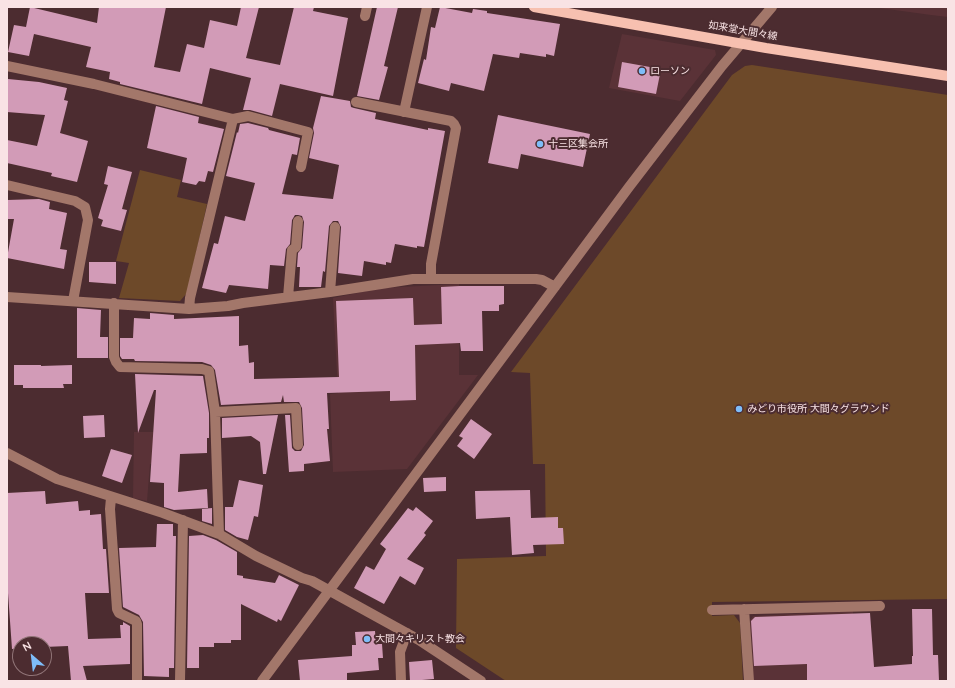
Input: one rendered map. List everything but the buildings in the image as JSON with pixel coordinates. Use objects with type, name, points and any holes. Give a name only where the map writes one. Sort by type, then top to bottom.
[{"type":"main road","name":"如来堂大間々線","points":[[534,7],[742,43],[948,76]]},
{"type":"street","points":[[404,112],[427,7]]},
{"type":"street","points":[[262,681],[717,72],[772,7]]},
{"type":"street","points":[[7,66],[87,83],[233,119],[248,116],[308,132],[301,167]]},
{"type":"street","points":[[356,102],[451,121],[456,128],[431,264],[431,279]]},
{"type":"street","points":[[189,309],[190,298],[233,119]]},
{"type":"street","points":[[7,185],[75,201],[85,207],[88,220],[73,301]]},
{"type":"street","points":[[288,297],[292,250],[296,247],[298,221]]},
{"type":"street","points":[[330,292],[335,228]]},
{"type":"street","points":[[7,297],[189,309],[228,306],[396,281],[431,279],[536,279],[542,280],[555,287]]},
{"type":"street","points":[[114,303],[116,362],[120,367],[206,370],[210,376],[215,412],[219,534]]},
{"type":"street","points":[[215,412],[296,408],[298,445]]},
{"type":"street","points":[[7,453],[57,479],[111,498],[183,520],[219,534],[256,556],[302,578],[312,581],[407,633],[434,649],[481,681]]},
{"type":"street","points":[[111,498],[110,509],[117,609],[118,613],[136,621],[137,624],[137,681]]},
{"type":"street","points":[[180,681],[183,520]]},
{"type":"street","points":[[712,610],[880,606]]},
{"type":"street","points":[[744,609],[749,681]]},
{"type":"street","points":[[401,681],[400,652],[407,633]]},
{"type":"shaded area","points":[[873,7],[948,7],[948,17],[931,15]]},
{"type":"shaded area","points":[[622,34],[715,50],[716,55],[680,101],[609,88]]},
{"type":"shaded area","name":"みどり市役所 大間々グラウンド","points":[[752,65],[948,95],[948,599],[712,602],[712,616],[734,615],[740,623],[743,681],[506,681],[456,648],[457,559],[546,556],[545,464],[533,464],[530,373],[511,372],[732,75],[745,66]]},
{"type":"shaded area","points":[[140,170],[181,180],[177,197],[207,204],[187,293],[180,301],[119,298],[129,263],[116,261]]},
{"type":"shaded area","points":[[459,284],[459,375],[478,375],[407,469],[333,472],[330,394],[338,393],[333,298],[381,288]]},
{"type":"shaded area","points":[[134,432],[160,432],[162,464],[150,464],[147,501],[133,498]]},
{"type":"shaded area","points":[[853,611],[857,681],[753,681],[749,622],[753,616]]},
{"type":"place","name":"ローソン","points":[[642,71]]},
{"type":"place","name":"十三区集会所","points":[[540,144]]},
{"type":"place","name":"みどり市役所 大間々グラウンド","points":[[739,409]]},
{"type":"place","name":"大間々キリスト教会","points":[[367,639]]}]
